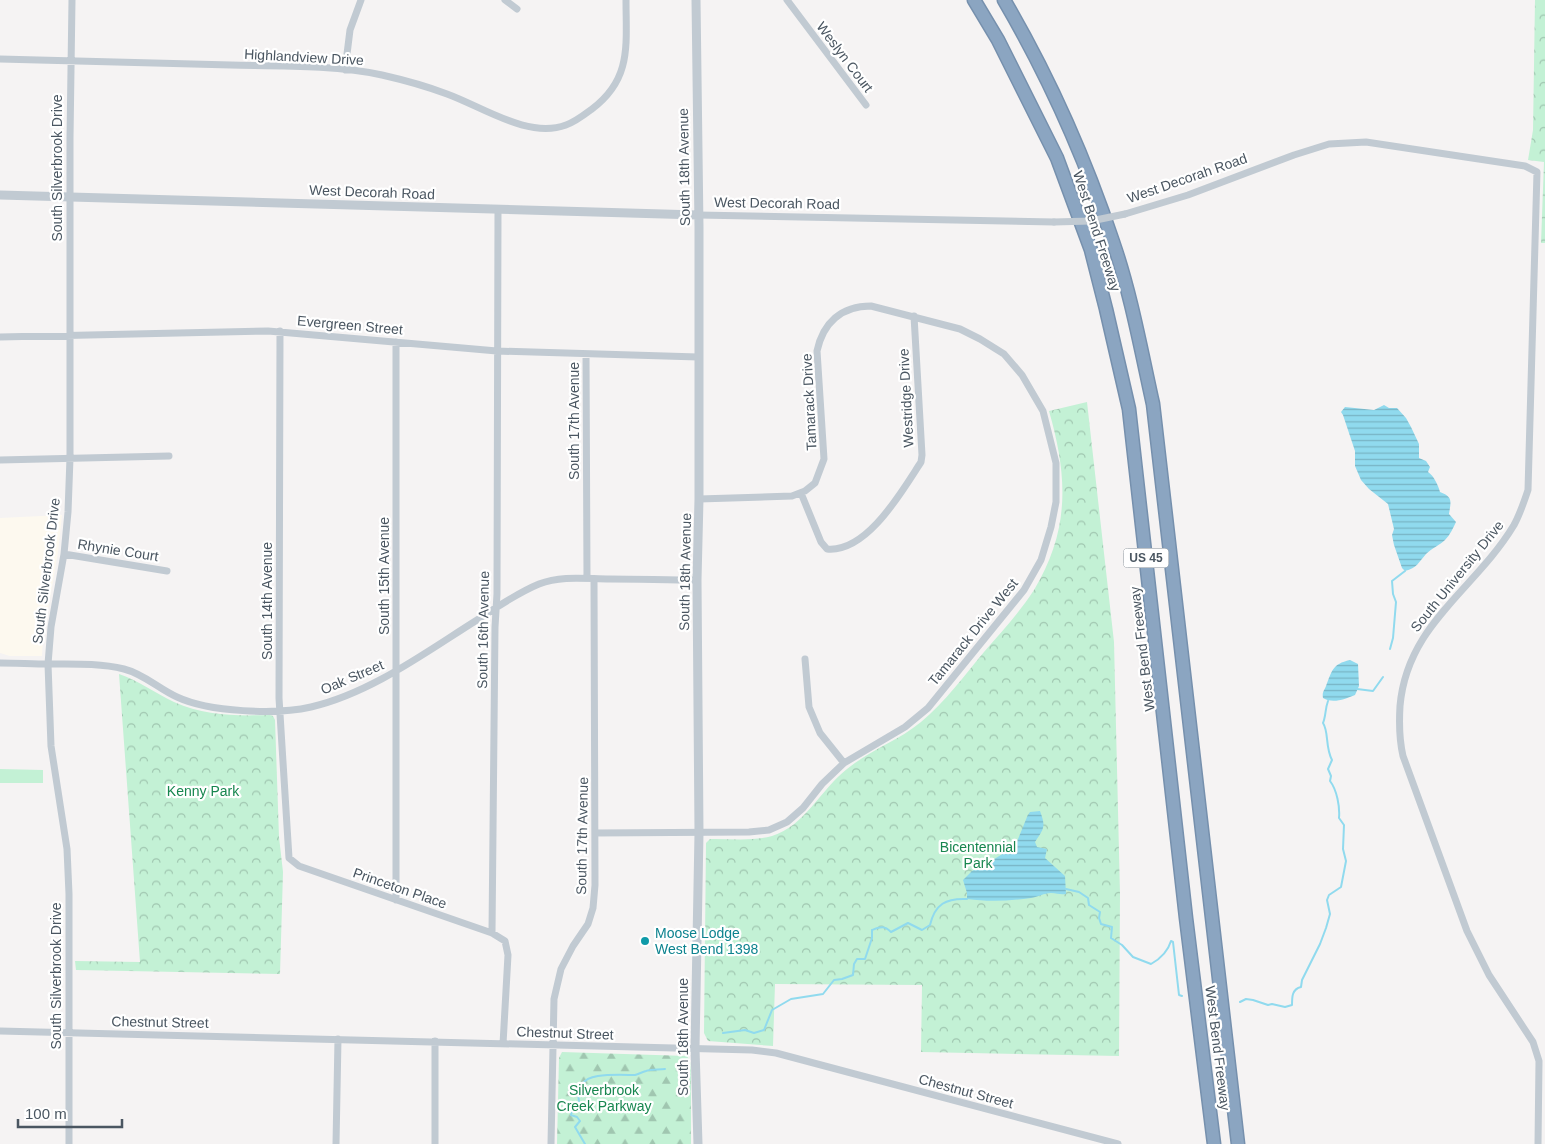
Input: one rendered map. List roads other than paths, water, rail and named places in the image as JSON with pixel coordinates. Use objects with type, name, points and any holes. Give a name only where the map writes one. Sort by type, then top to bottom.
[{"type":"highway","name":"West Bend Freeway","points":[[974,0],[998,40],[1057,158],[1090,250],[1129,409],[1214,1144]]},
{"type":"highway","name":"West Bend Freeway","points":[[1004,0],[1059,103],[1114,243],[1128,294],[1153,404],[1238,1144]]},
{"type":"street","name":"South Silverbrook Drive","points":[[69,1144],[69,885],[66,849],[51,746],[48,664],[51,627],[64,554],[70,458],[70,61],[72,0]]},
{"type":"street","points":[[345,70],[350,30],[361,0]]},
{"type":"street","points":[[505,0],[517,9]]},
{"type":"street","name":"Highlandview Drive","points":[[0,59],[345,70],[380,75],[428,87],[471,103],[517,125],[538,128],[565,125],[584,116],[600,103],[619,78],[626,56],[626,0]]},
{"type":"street","name":"South 18th Avenue","points":[[696,0],[699,834],[695,1049],[698,1144]]},
{"type":"street","name":"Weslyn Court","points":[[788,0],[866,105]]},
{"type":"street","name":"West Decorah Road","points":[[0,195],[698,215],[1054,222],[1091,221],[1125,214],[1188,196],[1294,155],[1329,144],[1366,142],[1525,166],[1537,172]]},
{"type":"street","name":"South University Drive","points":[[1537,172],[1528,490],[1514,525],[1493,554],[1424,634],[1416,649],[1405,682],[1399,721],[1403,756],[1467,931],[1489,975],[1534,1042],[1539,1061],[1538,1144]]},
{"type":"street","name":"South 16th Avenue","points":[[492,933],[498,209]]},
{"type":"street","name":"Tamarack Drive","points":[[801,493],[815,483],[824,459],[817,351],[820,337],[827,326],[843,311],[857,306],[870,306],[914,316]]},
{"type":"street","name":"Westridge Drive","points":[[801,493],[822,542],[827,549],[835,550],[861,538],[894,504],[921,462],[914,316]]},
{"type":"street","name":"Tamarack Drive West","points":[[595,833],[699,834],[769,830],[787,822],[803,808],[822,784],[844,763],[905,727],[928,708],[1021,594],[1041,560],[1056,502],[1056,463],[1043,411],[1022,375],[1004,354],[960,329],[914,316]]},
{"type":"street","name":"Evergreen Street","points":[[0,337],[280,331],[497,351],[698,357]]},
{"type":"street","name":"South 14th Avenue","points":[[280,331],[280,710],[289,858],[299,866]]},
{"type":"street","name":"South 15th Avenue","points":[[396,342],[396,900]]},
{"type":"street","name":"South 17th Avenue","points":[[551,1144],[554,999],[561,969],[573,946],[588,924],[595,885],[586,354]]},
{"type":"street","points":[[0,460],[169,456]]},
{"type":"street","points":[[699,499],[778,498],[801,493]]},
{"type":"street","name":"Rhynie Court","points":[[64,554],[167,570]]},
{"type":"street","name":"Oak Street","points":[[0,663],[111,666],[142,676],[174,696],[200,706],[225,709],[280,710],[310,707],[338,699],[397,671],[507,601],[540,584],[560,579],[591,578],[697,580]]},
{"type":"street","points":[[805,659],[809,706],[820,733],[844,763]]},
{"type":"street","name":"Princeton Place","points":[[299,866],[492,933]]},
{"type":"street","points":[[492,933],[505,941],[508,955],[503,1044]]},
{"type":"street","name":"Chestnut Street","points":[[0,1031],[752,1050],[776,1053],[1118,1144]]},
{"type":"street","points":[[336,1144],[338,1039]]},
{"type":"street","points":[[435,1042],[435,1144]]},
{"type":"water","points":[[1384,405],[1389,408],[1397,408],[1406,418],[1419,444],[1419,458],[1426,461],[1430,467],[1428,472],[1436,481],[1440,492],[1449,498],[1449,514],[1456,522],[1445,540],[1428,552],[1415,566],[1405,571],[1402,568],[1394,545],[1392,535],[1394,529],[1388,504],[1361,480],[1355,466],[1355,451],[1341,412],[1345,407],[1374,410]]},
{"type":"water","points":[[1350,660],[1358,664],[1359,686],[1355,695],[1335,701],[1323,698],[1323,692],[1331,672],[1336,666]]},
{"type":"water","points":[[1040,811],[1043,827],[1035,842],[1037,847],[1047,849],[1045,858],[1065,876],[1066,894],[1048,893],[1031,898],[1007,900],[983,901],[967,899],[963,880],[972,871],[1016,844],[1030,812]]},
{"type":"waterway","points":[[1390,649],[1393,638],[1396,602],[1392,581],[1405,571]]},
{"type":"waterway","points":[[1357,689],[1373,691],[1383,677]]},
{"type":"waterway","points":[[1240,1002],[1246,999],[1268,1005],[1285,1007],[1292,1005],[1293,994],[1301,987],[1302,980],[1326,928],[1330,914],[1327,900],[1329,895],[1341,887],[1346,861],[1343,849],[1344,825],[1339,818],[1338,799],[1330,781],[1331,776],[1328,769],[1332,760],[1328,750],[1323,723],[1328,701]]},
{"type":"waterway","points":[[1066,889],[1079,892],[1088,898],[1089,905],[1100,912],[1101,924],[1112,927],[1111,938],[1122,945],[1133,957],[1151,964],[1158,960],[1171,941],[1173,942],[1179,995],[1182,996]]},
{"type":"waterway","points":[[723,1033],[745,1030],[754,1033],[764,1030],[772,1010],[791,999],[823,994],[834,980],[853,975],[854,964],[857,959],[865,959],[872,938],[872,930],[882,927],[891,932],[908,923],[922,930],[930,925],[935,912],[942,904],[947,901],[967,899]]},
{"type":"waterway","points":[[585,1144],[575,1127],[580,1121],[577,1117],[571,1115],[574,1105],[579,1102],[579,1091],[585,1081],[595,1077],[635,1075],[648,1070],[665,1069]]},
{"type":"place","name":"Moose Lodge West Bend 1398","points":[[645,941]]},
{"type":"park label","name":"Kenny Park","points":[[203,791]]},
{"type":"park label","name":"Bicentennial Park","points":[[978,856]]},
{"type":"park label","name":"Silverbrook Creek Parkway","points":[[604,1098]]}]
